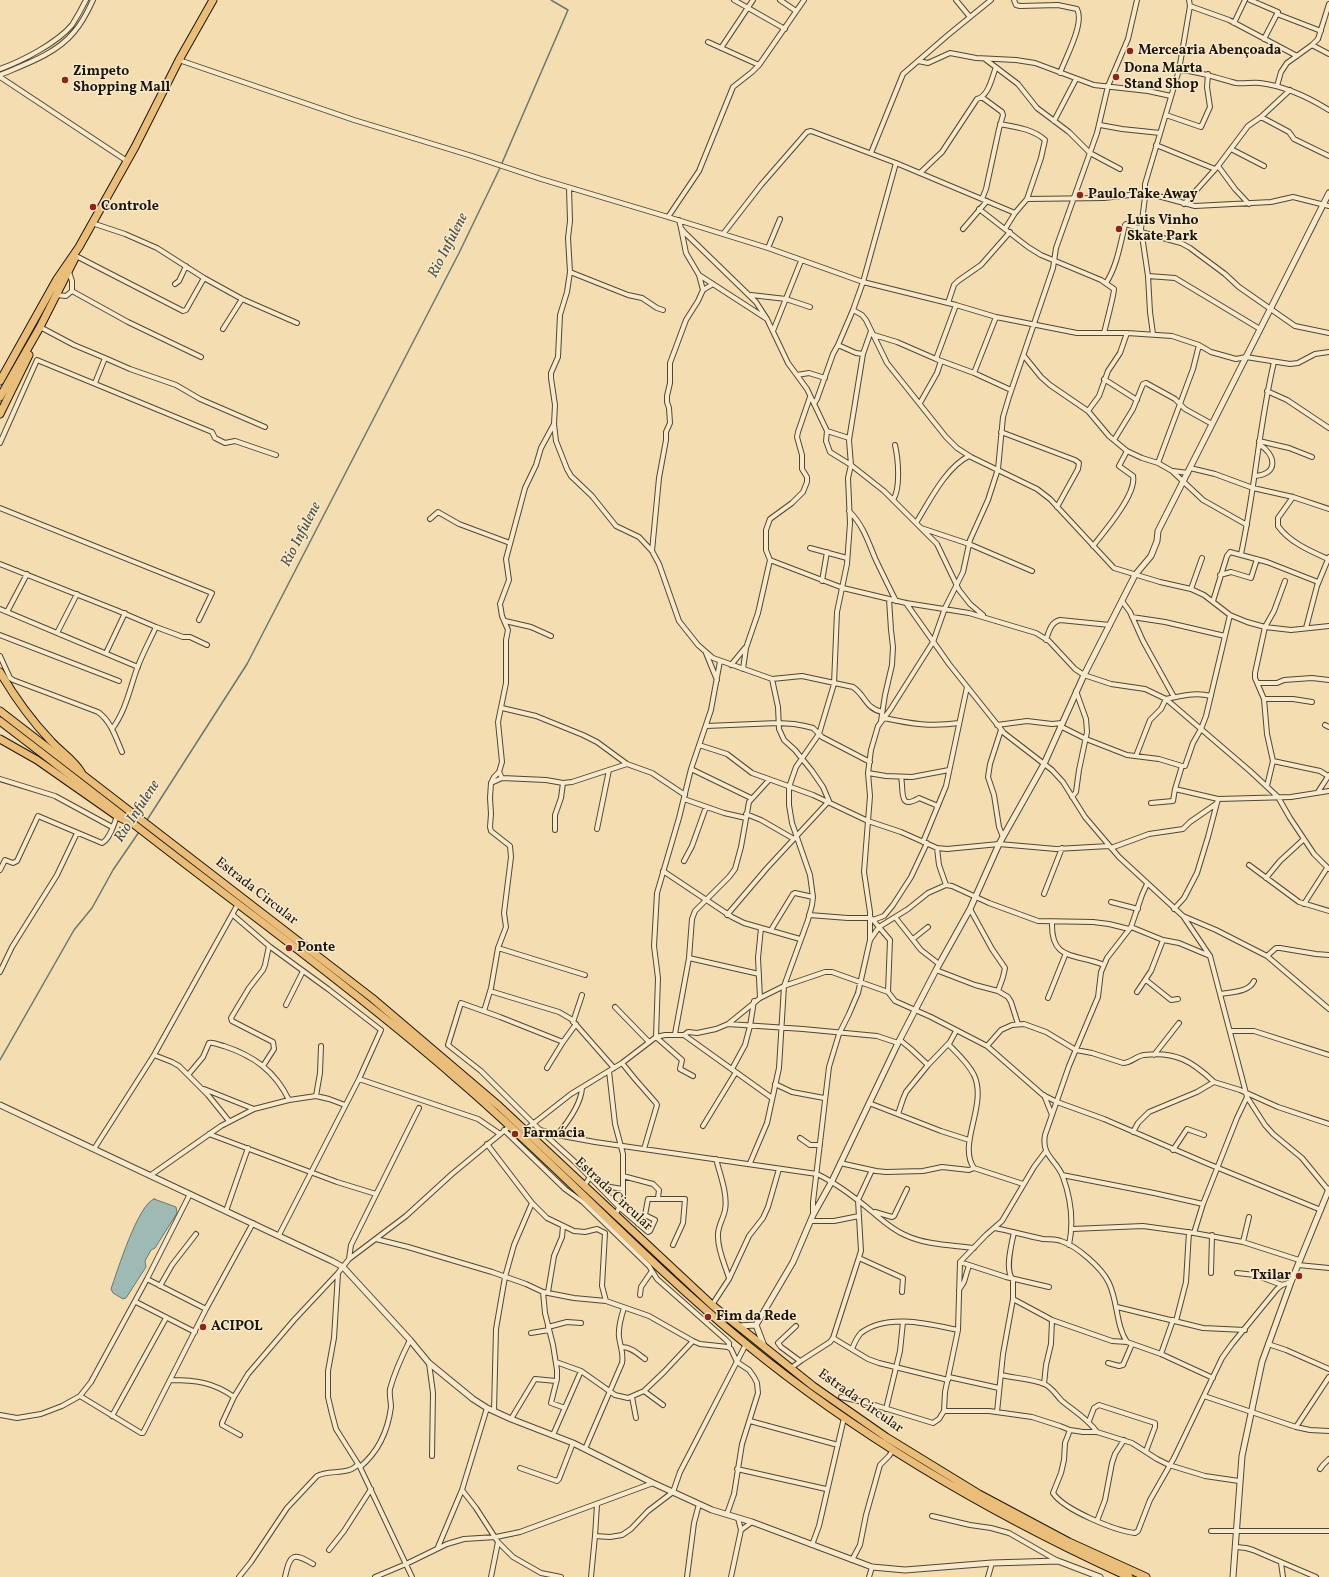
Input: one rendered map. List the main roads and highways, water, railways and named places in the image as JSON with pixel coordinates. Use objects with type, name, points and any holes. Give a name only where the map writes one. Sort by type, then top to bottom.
[{"type":"main road","points":[[0,381],[57,279],[79,247],[211,1]]},
{"type":"main road","points":[[0,397],[40,328],[69,272],[79,247]]},
{"type":"main road","points":[[0,414],[36,340],[40,328]]},
{"type":"main road","points":[[0,672],[14,697],[32,720],[59,750],[77,765],[81,772]]},
{"type":"main road","name":"Estrada Circular","points":[[0,711],[81,772],[141,820],[170,847],[238,904],[380,1014],[484,1102],[504,1130],[550,1168],[610,1225],[746,1344],[810,1394],[893,1450],[975,1500],[1063,1546],[1129,1577]]},
{"type":"main road","points":[[0,721],[134,825]]},
{"type":"main road","points":[[0,739],[37,760],[117,816],[134,825]]},
{"type":"main road","name":"Estrada Circular","points":[[134,825],[170,847],[372,998],[443,1057],[525,1130],[712,1305],[813,1386],[886,1437],[979,1494],[1069,1542],[1146,1577]]},
{"type":"water","points":[[154,1199],[176,1207],[177,1213],[155,1248],[151,1250],[145,1261],[146,1267],[126,1298],[123,1299],[113,1293],[111,1289],[135,1225],[141,1213]]},
{"type":"waterway","name":"Rio Infulene","points":[[147,820],[247,664],[459,253],[499,170],[568,10],[551,0]]},
{"type":"waterway","name":"Rio Infulene","points":[[0,1060],[74,930],[92,908],[113,870],[139,832]]},
{"type":"place","name":"Mercearia Abençoada","points":[[1130,51]]},
{"type":"place","name":"Dona Marta Stand Shop","points":[[1116,77]]},
{"type":"place","name":"Zimpeto Shopping Mall","points":[[65,80]]},
{"type":"place","name":"Paulo Take Away","points":[[1080,195]]},
{"type":"place","name":"Controle","points":[[93,207]]},
{"type":"place","name":"Luis Vinho Skate Park","points":[[1119,229]]},
{"type":"place","name":"Ponte","points":[[289,948]]},
{"type":"place","name":"Farmácia","points":[[515,1134]]},
{"type":"place","name":"Txilar","points":[[1299,1276]]},
{"type":"place","name":"Fim da Rede","points":[[708,1317]]},
{"type":"place","name":"ACIPOL","points":[[203,1327]]}]
